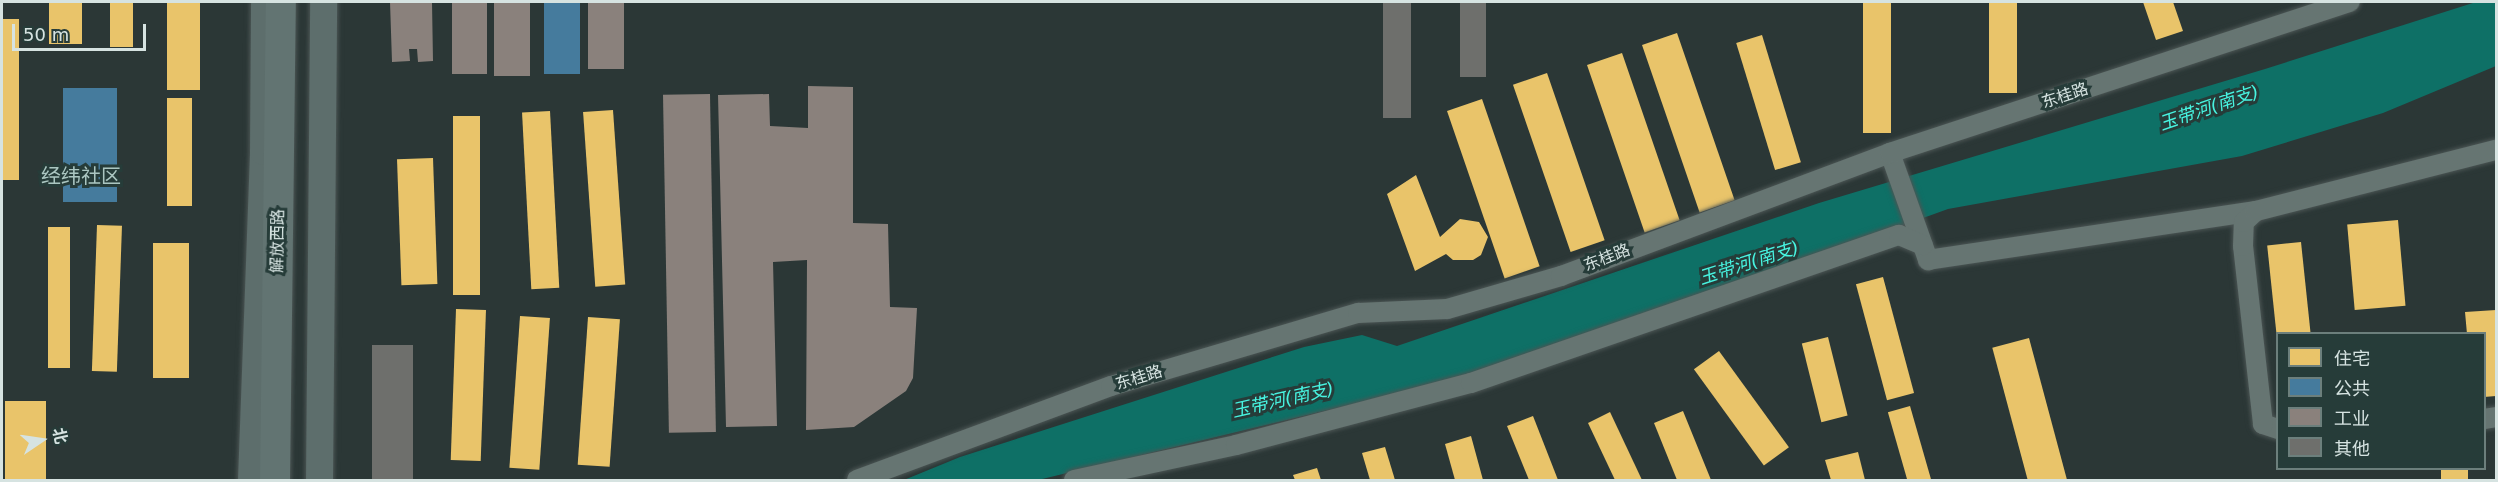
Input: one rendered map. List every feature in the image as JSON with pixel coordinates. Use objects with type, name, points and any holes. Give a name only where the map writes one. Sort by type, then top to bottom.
[{"type":"main road","points":[[251,480],[263,163],[264,2]]},
{"type":"main road","name":"解放西路","points":[[275,480],[281,2]]},
{"type":"main road","name":"解放西路","points":[[296,480],[301,2]]},
{"type":"main road","points":[[319,480],[323,2]]},
{"type":"street","name":"东桂路","points":[[857,480],[1111,386],[1358,313],[1447,309],[1561,276],[2350,2]]},
{"type":"street","points":[[1893,159],[1928,260],[2256,211],[2496,150]]},
{"type":"street","points":[[2256,211],[2244,222],[2243,246],[2264,424],[2276,429]]},
{"type":"street","points":[[1074,480],[1236,445],[1471,383],[1899,235],[1923,245]]},
{"type":"water","name":"玉带河(南支)","points":[[2476,2],[2496,2],[2496,66],[2383,113],[2242,156],[1948,209],[1519,364],[1038,480],[904,480],[960,457],[1304,347],[1362,335],[1397,346],[1819,203],[2265,69]]},
{"type":"building: 住宅","points":[[49,2],[82,2],[82,44],[49,44]]},
{"type":"building: 住宅","points":[[110,2],[133,2],[133,47],[110,47]]},
{"type":"building: 住宅","points":[[167,2],[200,2],[200,90],[167,90]]},
{"type":"building: 住宅","points":[[1863,2],[1891,2],[1891,133],[1863,133]]},
{"type":"building: 住宅","points":[[1989,2],[2017,2],[2017,93],[1989,93]]},
{"type":"building: 住宅","points":[[2143,2],[2173,2],[2183,31],[2156,40]]},
{"type":"building: 住宅","points":[[2,19],[19,19],[19,180],[2,180]]},
{"type":"building: 住宅","points":[[1677,33],[1735,200],[1700,212],[1642,45]]},
{"type":"building: 住宅","points":[[1762,35],[1801,162],[1775,170],[1736,43]]},
{"type":"building: 住宅","points":[[1622,53],[1680,220],[1645,232],[1587,65]]},
{"type":"building: 住宅","points":[[1547,73],[1605,240],[1571,252],[1513,85]]},
{"type":"building: 住宅","points":[[167,98],[192,98],[192,206],[167,206]]},
{"type":"building: 住宅","points":[[1482,99],[1540,266],[1505,278],[1447,111]]},
{"type":"building: 住宅","points":[[613,110],[625,285],[595,287],[583,112]]},
{"type":"building: 住宅","points":[[550,111],[559,288],[531,289],[522,112]]},
{"type":"building: 住宅","points":[[453,116],[480,116],[480,295],[453,295]]},
{"type":"building: 住宅","points":[[433,158],[437,284],[401,285],[397,159]]},
{"type":"building: 住宅","points":[[1416,175],[1440,237],[1460,219],[1479,222],[1488,237],[1481,255],[1473,260],[1453,260],[1446,254],[1415,271],[1387,194]]},
{"type":"building: 住宅","points":[[2398,220],[2405,306],[2355,310],[2347,224]]},
{"type":"building: 住宅","points":[[97,225],[122,226],[117,372],[92,371]]},
{"type":"building: 住宅","points":[[48,227],[70,227],[70,368],[48,368]]},
{"type":"building: 住宅","points":[[2301,242],[2310,332],[2276,332],[2267,246]]},
{"type":"building: 住宅","points":[[153,243],[189,243],[189,378],[153,378]]},
{"type":"building: 住宅","points":[[1883,277],[1914,393],[1887,400],[1856,284]]},
{"type":"building: 住宅","points":[[456,309],[486,310],[481,461],[451,460]]},
{"type":"building: 住宅","points":[[2496,310],[2496,396],[2486,397],[2486,332],[2467,332],[2465,312]]},
{"type":"building: 住宅","points":[[520,316],[550,318],[539,470],[509,468]]},
{"type":"building: 住宅","points":[[588,317],[620,319],[610,467],[578,465]]},
{"type":"building: 住宅","points":[[1828,337],[1848,416],[1821,422],[1802,344]]},
{"type":"building: 住宅","points":[[2029,338],[2067,480],[2028,480],[1992,348]]},
{"type":"building: 住宅","points":[[1719,351],[1789,447],[1764,465],[1694,369]]},
{"type":"building: 住宅","points":[[5,401],[46,401],[46,480],[5,480]]},
{"type":"building: 住宅","points":[[1910,406],[1931,480],[1907,480],[1888,412]]},
{"type":"building: 住宅","points":[[1683,411],[1711,480],[1677,480],[1654,423]]},
{"type":"building: 住宅","points":[[1610,412],[1642,480],[1615,480],[1588,423]]},
{"type":"building: 住宅","points":[[1533,416],[1558,480],[1529,480],[1507,426]]},
{"type":"building: 住宅","points":[[1471,436],[1483,480],[1455,480],[1445,444]]},
{"type":"building: 住宅","points":[[1385,447],[1395,480],[1370,480],[1362,453]]},
{"type":"building: 住宅","points":[[1858,452],[1865,480],[1831,480],[1825,460]]},
{"type":"building: 住宅","points":[[1317,468],[1321,480],[1295,480],[1293,475]]},
{"type":"building: 住宅","points":[[2441,470],[2468,470],[2468,480],[2441,480]]},
{"type":"building: 公共","points":[[544,2],[580,2],[580,74],[544,74]]},
{"type":"building: 公共","points":[[63,88],[117,88],[117,202],[63,202]]},
{"type":"building: 工业","points":[[390,2],[432,2],[433,61],[418,62],[417,49],[409,49],[410,61],[392,62]]},
{"type":"building: 工业","points":[[452,2],[487,2],[487,74],[452,74]]},
{"type":"building: 工业","points":[[494,2],[530,2],[530,76],[494,76]]},
{"type":"building: 工业","points":[[588,2],[624,2],[624,69],[588,69]]},
{"type":"building: 工业","points":[[808,86],[853,87],[853,223],[888,224],[890,307],[917,308],[913,378],[906,391],[854,427],[806,430],[807,260],[773,262],[777,426],[726,427],[718,95],[769,94],[770,126],[808,128]]},
{"type":"building: 工业","points":[[710,94],[716,432],[669,433],[663,95]]},
{"type":"building: 其他","points":[[1383,2],[1411,2],[1411,118],[1383,118]]},
{"type":"building: 其他","points":[[1460,2],[1486,2],[1486,77],[1460,77]]},
{"type":"building: 其他","points":[[372,345],[413,345],[413,480],[372,480]]},
{"type":"district","name":"经纬社区","points":[[81,176]]}]
